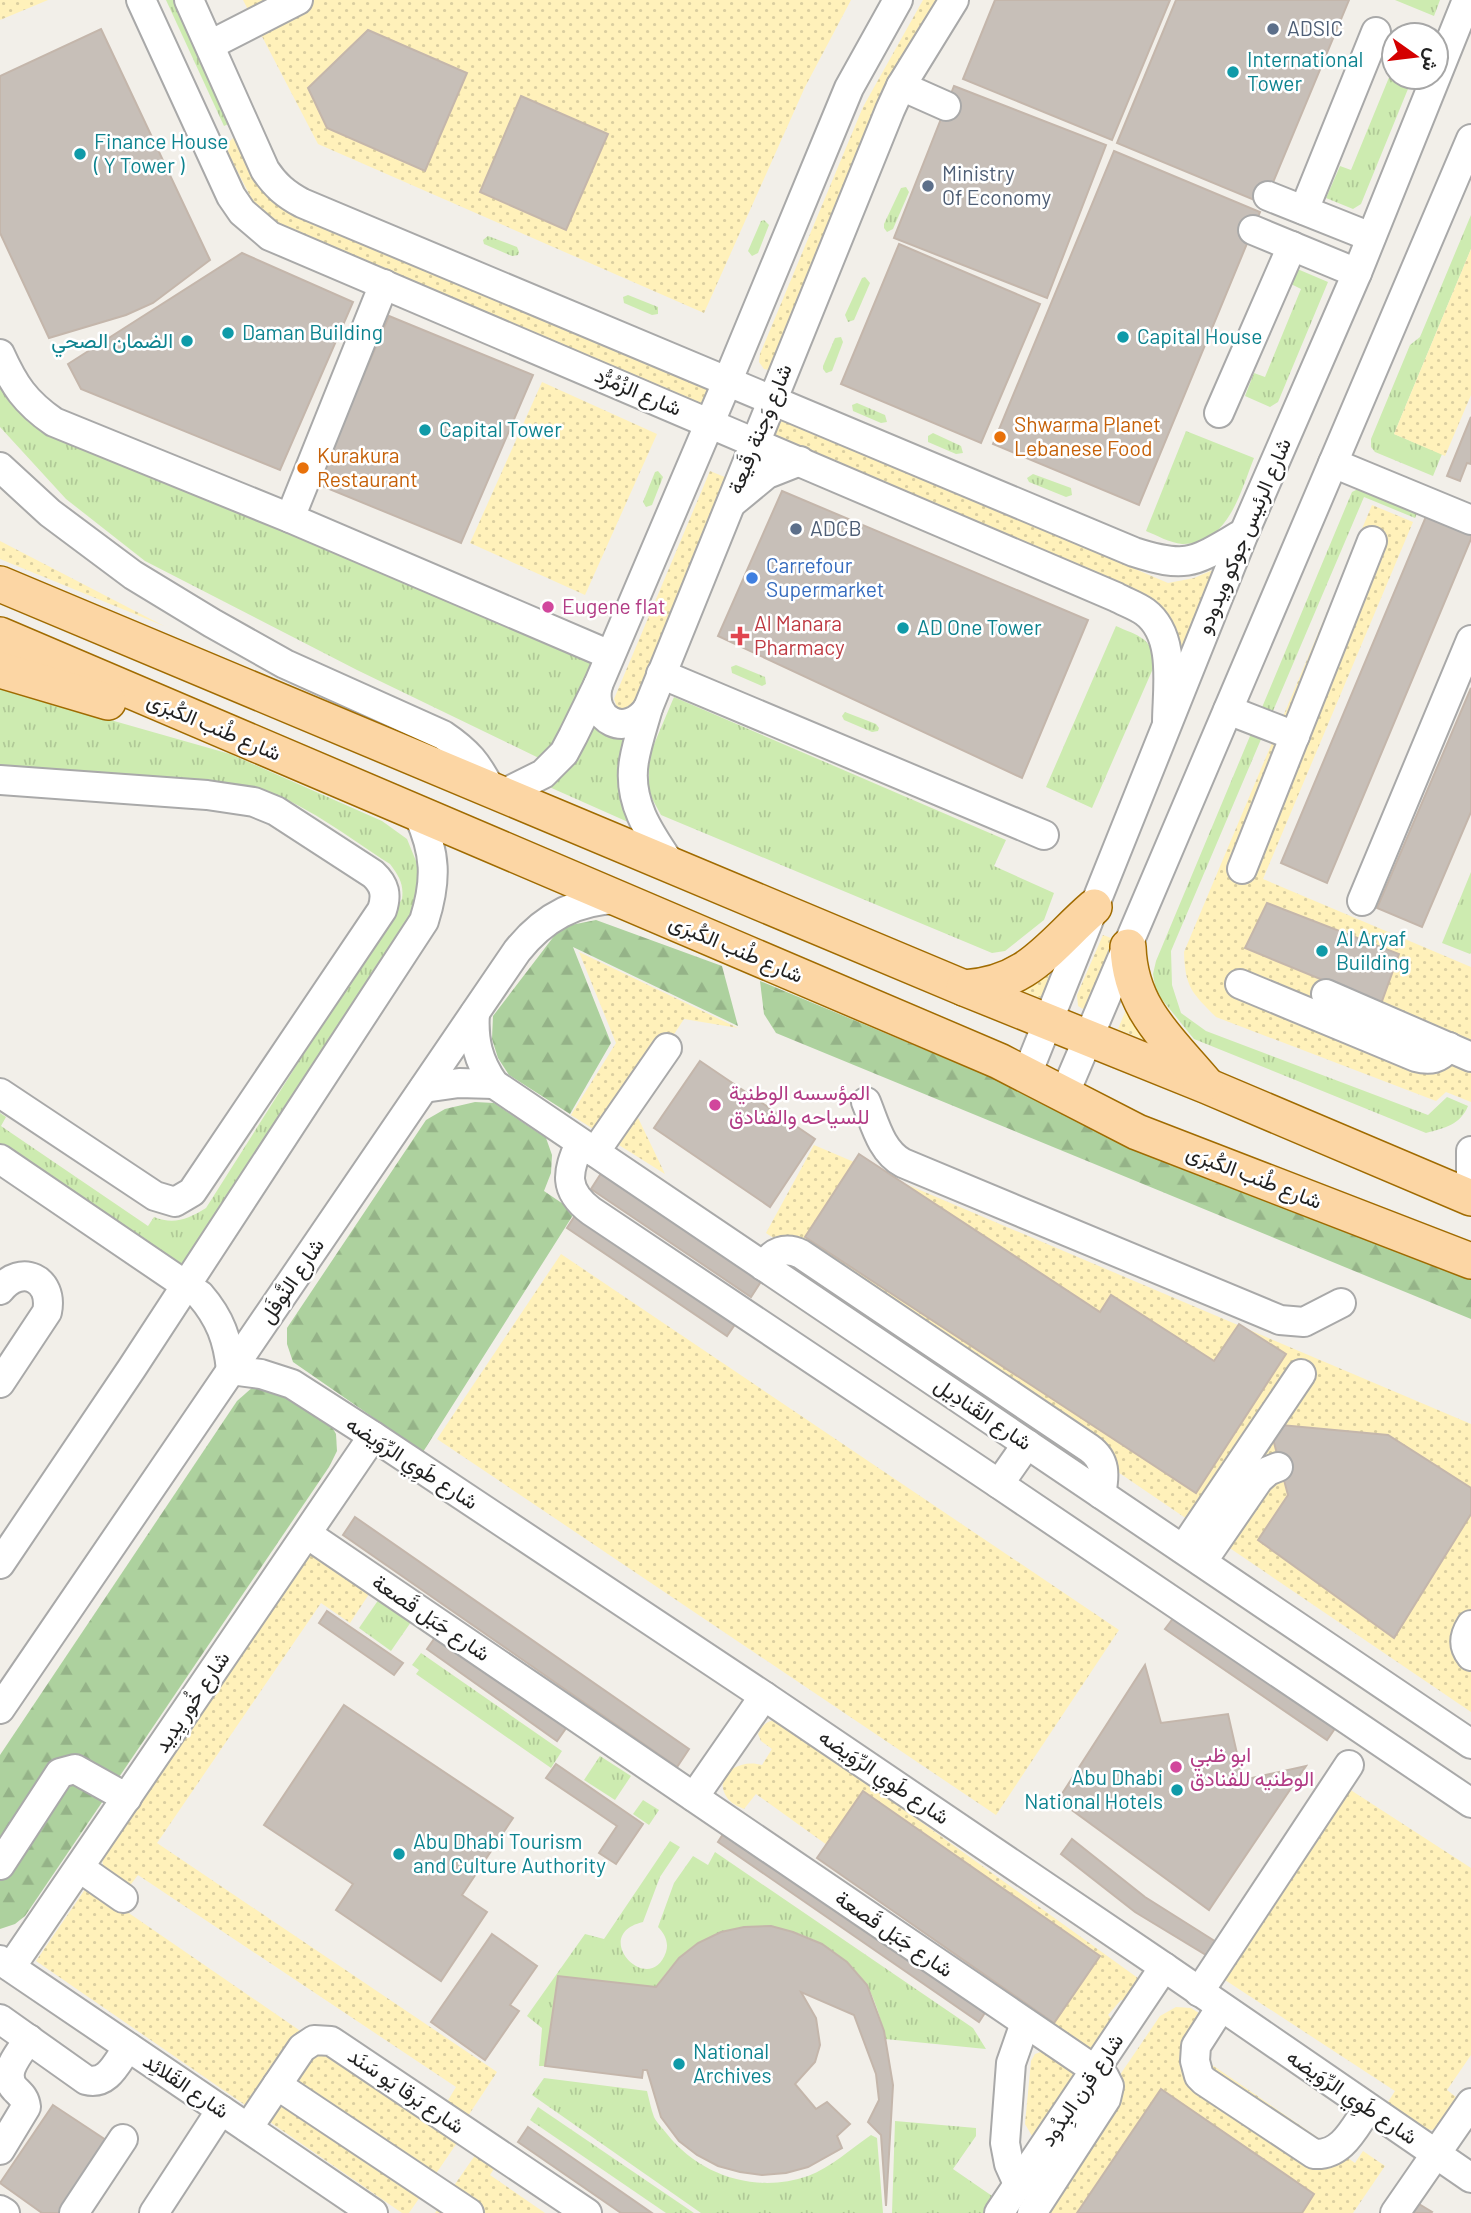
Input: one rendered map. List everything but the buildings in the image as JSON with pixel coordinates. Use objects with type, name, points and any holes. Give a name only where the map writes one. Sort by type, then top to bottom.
[{"type":"main road","points":[[0,584],[1471,1198]]},
{"type":"main road","name":"شارع طُنب الكُبرَى","points":[[0,635],[1027,1074],[1137,1132],[1471,1261]]},
{"type":"main road","points":[[0,670],[256,745]]},
{"type":"main road","points":[[964,988],[994,985],[1021,973],[1051,949],[1094,907]]},
{"type":"main road","points":[[1128,947],[1129,965],[1139,1000],[1207,1086]]},
{"type":"street","name":"شارع الزُمُرُّد","points":[[141,0],[231,196],[242,212],[270,236],[800,461],[1116,597],[1145,612],[1157,625],[1164,639],[1167,656],[1167,723]]},
{"type":"street","points":[[189,0],[265,170],[274,184],[287,195],[317,210],[1134,552],[1163,561],[1190,561],[1244,533]]},
{"type":"street","points":[[210,46],[269,7],[298,0]]},
{"type":"street","points":[[0,467],[50,513],[133,575],[201,616],[285,664],[443,735],[464,749],[496,792],[529,783],[555,765],[573,736],[598,685],[849,88],[898,0]]},
{"type":"street","name":"شارع وَجنة رقَيعة","points":[[672,866],[649,833],[634,796],[634,760],[648,708],[901,86],[954,0]]},
{"type":"street","name":"شارع الرئيس جوكو ويدودو","points":[[1027,1074],[1244,533],[1357,273],[1467,0]]},
{"type":"street","points":[[1291,245],[1285,239],[1283,226],[1290,215],[1303,210],[1376,32]]},
{"type":"street","points":[[901,86],[947,106]]},
{"type":"street","points":[[1065,1095],[1471,139]]},
{"type":"street","points":[[1268,196],[1371,237]]},
{"type":"street","points":[[1253,230],[1357,273]]},
{"type":"street","points":[[1219,413],[1291,245]]},
{"type":"street","points":[[290,518],[384,284]]},
{"type":"street","points":[[0,354],[22,396],[54,422],[290,518],[610,655]]},
{"type":"street","points":[[728,506],[767,474],[800,461]]},
{"type":"street","points":[[1333,463],[1471,520]]},
{"type":"street","points":[[1242,869],[1372,541]]},
{"type":"street","points":[[1362,901],[1471,640]]},
{"type":"street","points":[[661,674],[1044,835]]},
{"type":"street","points":[[598,685],[596,694],[599,710],[611,722],[628,724],[643,715],[648,708]]},
{"type":"street","points":[[1228,710],[1295,736]]},
{"type":"street","points":[[0,780],[206,795],[254,802],[276,811],[373,874],[385,889],[385,900],[382,910],[253,1102],[192,1192],[184,1198],[175,1202],[155,1196],[0,1093]]},
{"type":"street","points":[[0,1564],[424,921],[434,878],[433,856],[418,814]]},
{"type":"street","name":"شارع النَّوفَل","points":[[0,1709],[517,951],[540,926],[568,908],[618,899]]},
{"type":"street","points":[[1240,984],[1416,1057],[1438,1058],[1460,1052]]},
{"type":"street","points":[[1326,994],[1460,1052]]},
{"type":"street","name":"شارع القَنادِيل","points":[[475,1013],[475,1043],[485,1072],[494,1084],[1471,1744]]},
{"type":"street","points":[[667,1048],[588,1148],[570,1163],[572,1191],[580,1203],[1471,1803]]},
{"type":"street","points":[[424,1088],[459,1083],[494,1084]]},
{"type":"street","points":[[866,1102],[884,1145],[895,1159],[903,1163],[1280,1320],[1304,1322],[1341,1303]]},
{"type":"street","points":[[1471,1151],[1471,1180]]},
{"type":"street","points":[[0,1158],[62,1210],[182,1291],[205,1301],[220,1322],[226,1337],[231,1370]]},
{"type":"street","points":[[0,1177],[62,1210]]},
{"type":"street","points":[[763,1266],[770,1256],[781,1251],[801,1254],[1089,1448],[1099,1457],[1105,1472],[1101,1494]]},
{"type":"street","points":[[0,1290],[15,1278],[32,1278],[45,1288],[49,1304],[47,1312],[0,1383]]},
{"type":"street","name":"شارع طَوِي الرِّوَيضه","points":[[260,1328],[271,1357],[292,1384]]},
{"type":"street","name":"شارع طَوِي الرِّوَيضه","points":[[231,1370],[261,1374],[292,1384],[373,1436],[764,1696],[1471,2178]]},
{"type":"street","points":[[1192,1556],[1301,1374]]},
{"type":"street","name":"شارع خُور يِدِيد","points":[[6,1964],[80,1868],[373,1436]]},
{"type":"street","points":[[999,1483],[1027,1444]]},
{"type":"street","points":[[1192,1556],[1259,1479],[1278,1467]]},
{"type":"street","name":"شارع جَبَل قَصعة","points":[[307,1534],[1096,2069]]},
{"type":"street","points":[[1471,1625],[1465,1644],[1471,1656]]},
{"type":"street","points":[[694,1797],[764,1696]]},
{"type":"street","points":[[1349,1765],[1210,1999],[1196,2046],[1195,2061],[1204,2081],[1314,2154],[1338,2149],[1368,2108]]},
{"type":"street","points":[[0,1865],[60,1773],[75,1769],[127,1798]]},
{"type":"street","points":[[80,1868],[123,1898]]},
{"type":"street","name":"شارع القَلائِد","points":[[6,1964],[373,2213]]},
{"type":"street","name":"شارع قرن البِدُود","points":[[999,2213],[1164,1967]]},
{"type":"street","points":[[0,2019],[86,2080],[93,2082],[105,2078],[128,2047]]},
{"type":"street","points":[[1018,2184],[1009,2164],[1005,2143],[1011,2063],[1025,2023]]},
{"type":"street","points":[[0,2150],[26,2107],[22,2095],[10,2082],[9,2074],[29,2039]]},
{"type":"street","name":"شارع بَرقا يَو سَنَد","points":[[248,2128],[302,2048],[314,2040],[331,2041],[587,2213]]},
{"type":"street","points":[[1032,2213],[1109,2093],[1108,2081],[1096,2069]]},
{"type":"street","points":[[277,2085],[469,2213]]},
{"type":"street","points":[[1395,2213],[1471,2102]]},
{"type":"street","points":[[154,2213],[221,2110]]},
{"type":"street","points":[[74,2213],[123,2139]]},
{"type":"street","points":[[0,2210],[5,2213]]},
{"type":"green space","points":[[166,0],[182,0],[237,120],[224,126]]},
{"type":"green space","points":[[1395,0],[1440,0],[1434,16]]},
{"type":"green space","points":[[1383,91],[1407,91],[1361,204],[1353,209],[1326,198],[1340,166],[1351,170]]},
{"type":"green space","points":[[906,187],[909,192],[893,229],[887,232],[884,224],[901,188]]},
{"type":"green space","points":[[1471,215],[1471,249],[1394,434],[1442,454],[1433,476],[1375,452],[1371,447],[1371,439],[1410,345],[1420,337]]},
{"type":"green space","points":[[764,220],[769,225],[758,253],[752,256],[748,251],[761,221]]},
{"type":"green space","points":[[488,236],[517,247],[518,255],[512,256],[484,244],[483,240]]},
{"type":"green space","points":[[1295,268],[1328,282],[1278,402],[1270,407],[1245,396],[1254,373],[1265,377],[1301,289],[1289,283]]},
{"type":"green space","points":[[865,277],[870,283],[854,320],[848,322],[845,315],[862,278]]},
{"type":"green space","points":[[628,295],[658,307],[658,314],[652,315],[624,303],[623,297]]},
{"type":"green space","points":[[841,337],[843,342],[832,371],[826,373],[823,366],[835,338]]},
{"type":"green space","points":[[0,367],[9,387],[592,658],[597,668],[545,761],[357,670],[145,561],[66,499],[0,427]]},
{"type":"green space","points":[[857,403],[885,415],[887,422],[881,423],[853,411],[852,405]]},
{"type":"green space","points":[[1186,431],[1254,458],[1237,501],[1221,526],[1211,536],[1198,542],[1182,544],[1146,531]]},
{"type":"green space","points":[[933,433],[961,446],[963,453],[956,454],[928,442],[928,436]]},
{"type":"green space","points":[[658,471],[663,477],[652,505],[646,507],[643,502],[655,472]]},
{"type":"green space","points":[[1033,474],[1071,488],[1072,495],[1066,497],[1029,482],[1027,478]]},
{"type":"green space","points":[[1362,487],[1418,511],[1415,518],[1364,497],[1171,951],[1172,985],[1181,1013],[1206,1031],[1428,1115],[1447,1097],[1468,1106],[1456,1122],[1426,1133],[1194,1039],[1156,992],[1153,974],[1156,961],[1352,492]]},
{"type":"green space","points":[[1116,626],[1143,639],[1151,648],[1155,664],[1092,808],[1046,787]]},
{"type":"green space","points":[[736,665],[765,677],[766,684],[762,686],[732,673],[731,667]]},
{"type":"green space","points":[[0,682],[86,713],[230,754],[382,821],[407,839],[416,861],[421,889],[416,911],[182,1270],[0,1148],[0,1113],[6,1117],[1,1126],[148,1226],[154,1217],[174,1221],[199,1212],[206,1208],[402,899],[401,884],[390,864],[340,831],[288,800],[251,786],[0,765]]},
{"type":"green space","points":[[674,697],[1006,840],[994,866],[1054,893],[1044,920],[1005,951],[992,953],[661,815],[649,793],[649,756]]},
{"type":"green space","points":[[845,712],[876,724],[878,731],[872,732],[844,720],[842,716]]},
{"type":"green space","points":[[600,713],[630,732],[637,826],[547,786],[566,771],[580,754]]},
{"type":"green space","points":[[1471,872],[1471,953],[1470,954],[1442,943]]},
{"type":"green space","points":[[596,920],[722,966],[738,1026],[573,947],[611,1043],[570,1114],[509,1075],[498,1058],[492,1039],[493,1016],[561,927]]},
{"type":"green space","points":[[760,981],[1471,1277],[1471,1319],[776,1033],[764,1014]]},
{"type":"green space","points":[[475,1102],[494,1103],[546,1138],[552,1155],[551,1173],[544,1191],[575,1212],[423,1452],[293,1362],[287,1344],[287,1328],[426,1120],[445,1109]]},
{"type":"green space","points":[[254,1386],[278,1387],[328,1420],[336,1434],[337,1451],[329,1467],[25,1916],[15,1924],[0,1929],[0,1755],[237,1401]]},
{"type":"green space","points":[[379,1599],[411,1622],[391,1651],[359,1628]]},
{"type":"green space","points":[[421,1653],[562,1751],[551,1768],[416,1674],[419,1670],[412,1665]]},
{"type":"green space","points":[[600,1756],[631,1776],[615,1800],[584,1780]]},
{"type":"green space","points":[[643,1800],[659,1810],[649,1825],[633,1814]]},
{"type":"green space","points":[[670,1841],[680,1847],[660,1877],[643,1922],[628,1929],[621,1939],[622,1950],[637,1967],[648,1969],[658,1965],[666,1952],[666,1939],[658,1927],[674,1883],[693,1856],[708,1865],[715,1852],[973,2028],[986,2049],[885,2039],[872,1996],[853,1968],[820,1943],[781,1929],[761,1926],[720,1933],[700,1942],[676,1962],[656,1987],[558,1976],[545,2066],[539,2066],[542,2028],[527,2016],[585,1934],[604,1939]]},
{"type":"green space","points":[[544,2078],[647,2091],[655,2119],[680,2149],[713,2170],[750,2182],[789,2181],[808,2176],[833,2163],[871,2135],[877,2138],[883,2213],[701,2213],[532,2095]]},
{"type":"green space","points":[[538,2107],[694,2213],[666,2213],[530,2120]]},
{"type":"green space","points":[[895,2121],[976,2128],[976,2136],[953,2169],[995,2198],[985,2213],[892,2213]]},
{"type":"sand","points":[[0,0],[48,0],[0,20]]},
{"type":"sand","points":[[243,0],[851,0],[805,87],[704,313],[318,144]]},
{"type":"sand","points":[[923,0],[946,0],[773,371],[764,369],[759,362],[760,354],[863,107]]},
{"type":"sand","points":[[236,135],[277,200],[712,387],[709,411],[261,217],[228,153],[228,143]]},
{"type":"sand","points":[[1471,249],[1471,395],[1445,456],[1394,434]]},
{"type":"sand","points":[[542,382],[657,434],[585,595],[470,543]]},
{"type":"sand","points":[[786,420],[1168,583],[1194,578],[1220,567],[1183,653],[1176,629],[1159,606],[779,444],[773,435],[779,422]]},
{"type":"sand","points":[[710,471],[732,480],[635,710],[618,710],[614,699]]},
{"type":"sand","points":[[1372,505],[1413,522],[1263,879],[1471,967],[1471,1102],[1446,1092],[1436,1101],[1216,1017],[1191,989],[1186,974],[1184,952]]},
{"type":"sand","points":[[0,541],[164,626],[0,559]]},
{"type":"sand","points":[[1103,935],[1119,941],[1088,1008],[1083,1009],[1078,1006],[1077,995]]},
{"type":"sand","points":[[1077,943],[1053,1003],[1010,986]]},
{"type":"sand","points":[[579,952],[738,1028],[684,1019],[630,1101],[665,1174],[571,1115],[616,1043]]},
{"type":"sand","points":[[1133,993],[1173,1052],[1118,1029]]},
{"type":"sand","points":[[814,1145],[1471,1424],[1471,1712],[766,1233]]},
{"type":"sand","points":[[561,1254],[1119,1630],[996,1815],[437,1439]]},
{"type":"sand","points":[[307,1555],[321,1558],[371,1591],[350,1623],[321,1603],[157,1843],[497,2072],[468,2116],[447,2102],[456,2087],[138,1875],[128,1888],[110,1876],[104,1868],[104,1847]]},
{"type":"sand","points":[[778,1719],[1142,1981],[1129,2003],[1121,2000],[1108,2015],[1114,2021],[1110,2048],[1087,2052],[1004,1990],[1012,1978],[756,1794],[744,1809],[730,1801],[723,1788],[726,1775],[745,1764],[762,1765],[772,1749],[761,1741],[758,1734],[766,1724]]},
{"type":"sand","points":[[1346,1787],[1471,1868],[1471,2055],[1447,2090],[1461,2101],[1445,2124],[1431,2130],[1415,2125],[1386,2105],[1395,2091],[1222,1978]]},
{"type":"sand","points":[[88,1885],[459,2140],[409,2213],[402,2213],[36,1961]]},
{"type":"sand","points":[[1176,2007],[1191,2008],[1205,2017],[1186,2047],[1355,2163],[1363,2151],[1385,2166],[1353,2213],[1047,2213],[1108,2123],[1094,2113],[1160,2016]]},
{"type":"sand","points":[[1046,2050],[1072,2071],[1075,2079],[1040,2137],[1032,2136],[1025,2124],[1031,2061],[1035,2054]]},
{"type":"sand","points":[[478,2151],[497,2164],[490,2175],[545,2213],[435,2213]]},
{"type":"place","name":"ADSIC","points":[[1273,29]]},
{"type":"place","name":"International Tower","points":[[1233,72]]},
{"type":"place","name":"Finance House ( Y Tower )","points":[[80,154]]},
{"type":"place","name":"Ministry Of Economy","points":[[928,186]]},
{"type":"place","name":"Daman Building","points":[[228,333]]},
{"type":"place","name":"Capital House","points":[[1123,337]]},
{"type":"place","name":"الضمان الصحي","points":[[187,341]]},
{"type":"place","name":"Capital Tower","points":[[425,430]]},
{"type":"place","name":"Shwarma Planet Lebanese Food","points":[[1000,437]]},
{"type":"place","name":"Kurakura Restaurant","points":[[303,468]]},
{"type":"place","name":"ADCB","points":[[796,529]]},
{"type":"place","name":"Carrefour Supermarket","points":[[752,578]]},
{"type":"place","name":"Eugene flat","points":[[548,607]]},
{"type":"place","name":"AD One Tower","points":[[903,628]]},
{"type":"place","name":"Al Manara Pharmacy","points":[[740,636]]},
{"type":"place","name":"Al Aryaf Building","points":[[1322,951]]},
{"type":"place","name":"المؤسسه الوطنية للسياحه والفنادق","points":[[715,1105]]},
{"type":"place","name":"ابو ظبي الوطنيه للفنادق","points":[[1176,1767]]},
{"type":"place","name":"Abu Dhabi National Hotels","points":[[1177,1790]]},
{"type":"place","name":"Abu Dhabi Tourism and Culture Authority","points":[[399,1854]]},
{"type":"place","name":"National Archives","points":[[679,2064]]}]
